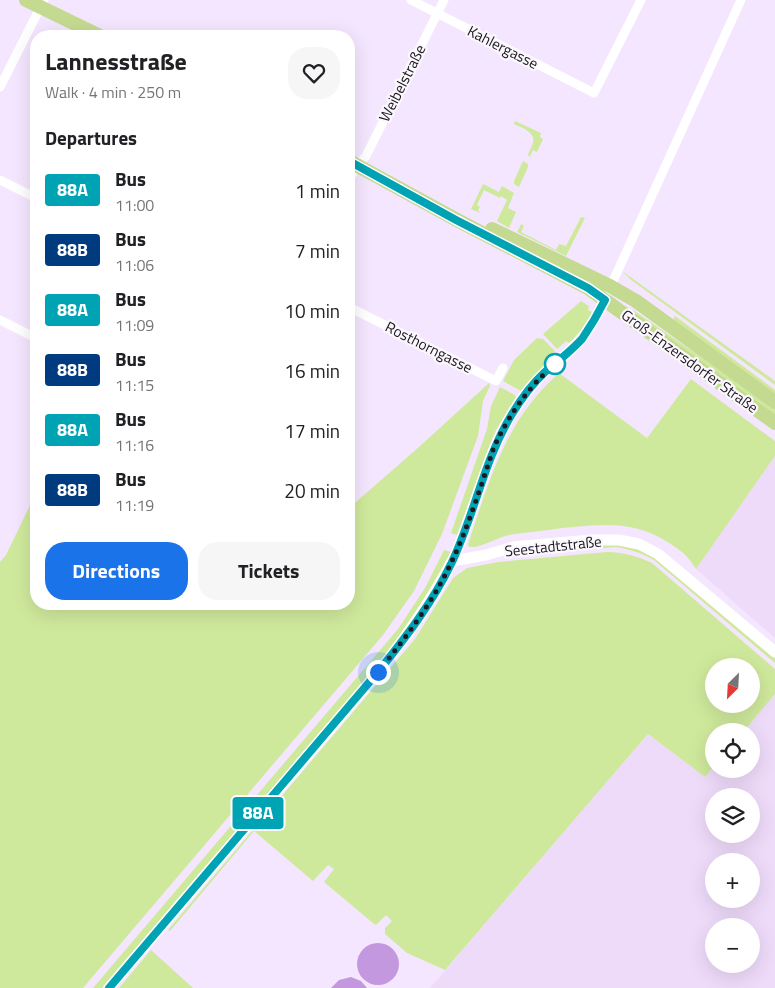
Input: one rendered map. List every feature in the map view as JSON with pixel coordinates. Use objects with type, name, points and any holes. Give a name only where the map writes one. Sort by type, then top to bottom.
[{"type":"main road","points":[[26,0],[42,3],[89,30]]},
{"type":"main road","points":[[355,164],[426,202]]},
{"type":"main road","name":"Groß-Enzersdorfer Straße","points":[[426,202],[476,221],[610,286],[647,308],[775,402]]},
{"type":"main road","name":"Groß-Enzersdorfer Straße","points":[[426,202],[456,220],[588,288],[775,423]]},
{"type":"street","name":"Kahlergasse","points":[[411,0],[594,93],[641,0]]},
{"type":"street","name":"Weibelstraße","points":[[355,162],[366,156],[444,0]]},
{"type":"street","points":[[109,988],[378,672],[407,636],[431,601],[452,561],[494,447],[506,424],[524,396],[543,374],[581,340],[596,319],[741,0]]},
{"type":"street","points":[[0,87],[42,3]]},
{"type":"street","points":[[0,180],[30,195]]},
{"type":"street","name":"Rosthorngasse","points":[[355,309],[496,381],[503,368]]},
{"type":"street","points":[[0,320],[30,335]]},
{"type":"street","name":"Seestadtstraße","points":[[452,561],[486,555],[513,547],[619,540],[639,544],[658,554],[775,652]]},
{"type":"shaded area","points":[[775,456],[775,638],[696,569]]},
{"type":"shaded area","points":[[775,694],[775,988],[430,988],[648,734],[705,778],[760,778],[760,723],[751,723]]},
{"type":"shaded area","points":[[378,943],[393,949],[399,964],[393,979],[378,985],[363,979],[357,964],[363,949]]},
{"type":"shaded area","points":[[351,977],[361,981],[367,988],[331,988],[339,980]]},
{"type":"green space","points":[[515,121],[541,133],[540,137],[543,139],[537,152],[533,150],[530,156],[533,159],[528,155],[533,143],[532,136],[528,131],[514,124]]},
{"type":"green space","points":[[523,161],[528,164],[528,167],[519,187],[514,184],[514,181]]},
{"type":"green space","points":[[483,184],[499,192],[502,186],[514,193],[508,208],[516,212],[509,228],[497,221],[507,200],[501,196],[500,198],[484,190],[477,205],[480,207],[478,210],[480,213],[471,209]]},
{"type":"green space","points":[[581,217],[585,218],[566,256],[517,232],[521,224],[524,226],[521,232],[556,250],[559,244],[566,246]]},
{"type":"green space","points":[[622,271],[775,381],[775,385],[630,279]]},
{"type":"green space","points":[[581,301],[589,306],[588,310],[592,312],[590,316],[573,340],[569,343],[566,341],[557,349],[543,334]]},
{"type":"green space","points":[[633,310],[775,408],[775,415],[630,311]]},
{"type":"green space","points":[[675,316],[775,390],[775,395],[673,320]]},
{"type":"green space","points":[[537,338],[543,339],[555,351],[546,360],[548,363],[522,391],[503,381],[514,360]]},
{"type":"green space","points":[[559,373],[647,438],[691,379],[775,441],[775,456],[696,569],[681,551],[669,543],[644,530],[618,525],[577,527],[516,534],[504,536],[479,546],[469,547],[468,544],[492,474],[512,431],[540,391]]},
{"type":"green space","points":[[489,383],[490,386],[483,401],[478,436],[442,534],[414,591],[383,635],[83,988],[0,988],[0,562],[6,555],[30,505],[30,610],[355,610],[355,503]]},
{"type":"green space","points":[[500,387],[516,397],[496,430],[490,444],[457,535],[451,533],[487,429],[491,406]]},
{"type":"green space","points":[[620,544],[645,551],[668,566],[775,658],[775,663],[654,560],[640,553],[615,547],[511,556],[510,554]]},
{"type":"green space","points":[[444,550],[451,552],[437,580],[385,657],[102,988],[93,988],[398,629],[425,588]]},
{"type":"green space","points":[[607,552],[641,558],[652,563],[775,669],[775,694],[760,712],[760,658],[705,658],[705,713],[759,713],[751,723],[705,723],[705,777],[648,734],[445,970],[407,953],[385,934],[385,928],[392,921],[386,915],[376,925],[374,924],[324,882],[334,869],[328,865],[313,881],[254,831],[170,931],[168,930],[415,639],[453,578],[467,568],[498,562]]},
{"type":"green space","points":[[151,950],[193,988],[119,988]]},
{"type":"bus line","name":"88A","points":[[109,988],[407,636],[431,601],[452,561],[494,447],[514,410],[543,374],[581,340],[596,319],[605,300],[588,288],[456,220],[355,164]]},
{"type":"route","points":[[378,672],[407,636],[431,601],[452,561],[494,447],[514,410],[543,374],[555,364]]}]
